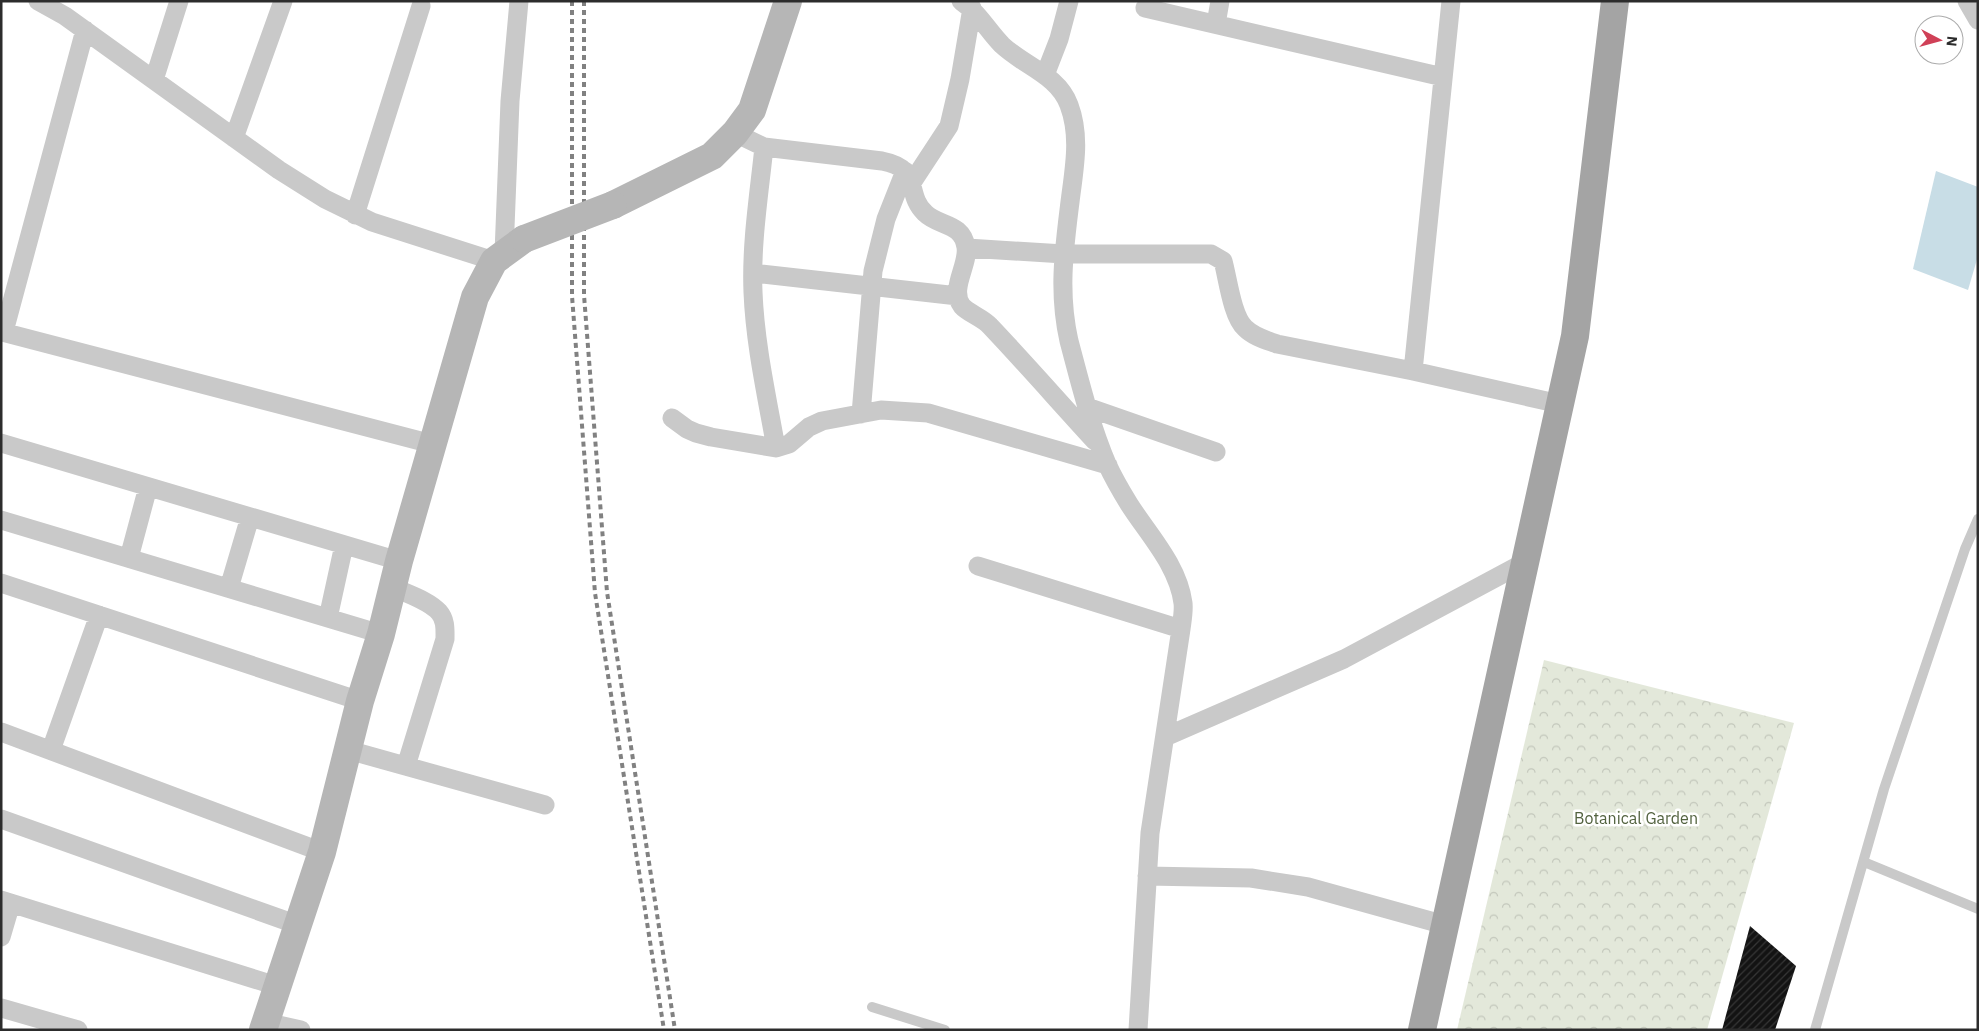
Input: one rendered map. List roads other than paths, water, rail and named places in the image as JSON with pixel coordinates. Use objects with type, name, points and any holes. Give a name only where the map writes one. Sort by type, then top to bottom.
[{"type":"main road","points":[[264,1026],[322,852],[360,701],[381,634],[399,561],[475,297],[507,251],[612,205],[712,156],[735,133],[752,110],[788,1]]},
{"type":"main road","points":[[1422,1030],[1575,336],[1615,1]]},
{"type":"street","points":[[38,1],[85,30],[279,170],[325,199],[355,215],[372,222],[507,251],[510,101],[519,1]]},
{"type":"street","points":[[154,80],[180,1]]},
{"type":"street","points":[[234,138],[283,1]]},
{"type":"street","points":[[1045,75],[1059,39],[1069,1]]},
{"type":"street","points":[[1216,24],[1220,1]]},
{"type":"street","points":[[1413,371],[1451,1]]},
{"type":"street","points":[[1967,1],[1978,20]]},
{"type":"street","points":[[967,5],[1002,45],[1022,61],[1045,75],[1060,88],[1068,102],[1074,119],[1077,148],[1064,254],[1063,310],[1087,407],[1104,456],[1128,503],[1153,537],[1176,580],[1183,603],[1182,629],[1150,833],[1138,1030]]},
{"type":"street","points":[[861,414],[871,286],[886,218],[908,178],[949,126],[960,79],[967,5]]},
{"type":"street","points":[[355,215],[421,6]]},
{"type":"street","points":[[1145,8],[1443,77]]},
{"type":"street","points":[[85,30],[6,324],[2,332],[432,444]]},
{"type":"street","points":[[735,133],[764,147],[894,164],[908,178],[923,212],[957,229],[963,237],[967,248],[958,296],[963,307],[986,322],[1104,456]]},
{"type":"street","points":[[764,147],[753,274],[755,320],[776,448]]},
{"type":"street","points":[[967,248],[1064,254],[1212,254],[1223,261],[1236,313],[1244,327],[1256,336],[1277,344],[1413,371],[1560,404]]},
{"type":"street","points":[[753,274],[958,296]]},
{"type":"street","points":[[1087,407],[1216,452]]},
{"type":"street","points":[[672,418],[687,429],[704,435],[776,448],[789,444],[809,427],[822,421],[881,410],[928,413],[1104,456]]},
{"type":"street","points":[[1,443],[399,561]]},
{"type":"street","points":[[129,558],[148,487]]},
{"type":"street","points":[[230,588],[250,517]]},
{"type":"street","points":[[1,520],[381,634]]},
{"type":"street","points":[[328,618],[344,545]]},
{"type":"street","points":[[1165,737],[1344,659],[1525,562]]},
{"type":"street","points":[[978,566],[1182,629]]},
{"type":"street","points":[[1,583],[360,701]]},
{"type":"street","points":[[393,587],[439,612],[445,625],[445,639],[406,766]]},
{"type":"street","points":[[51,750],[99,615]]},
{"type":"street","points":[[1,732],[322,852]]},
{"type":"street","points":[[348,750],[545,805]]},
{"type":"street","points":[[1,818],[298,925]]},
{"type":"street","points":[[1147,876],[1251,878],[1308,887],[1445,925]]},
{"type":"street","points":[[1,937],[6,902],[277,986]]},
{"type":"street","points":[[1,1008],[78,1030]]},
{"type":"street","points":[[264,1026],[301,1030]]},
{"type":"lane","points":[[1815,1030],[1884,789],[1964,549],[1978,519]]},
{"type":"lane","points":[[1864,862],[1978,909]]},
{"type":"lane","points":[[872,1007],[945,1030]]},
{"type":"water","points":[[1936,171],[1978,187],[1978,256],[1968,290],[1913,269]]},
{"type":"railway","points":[[572,1],[572,296],[595,593],[664,1030]]},
{"type":"railway","points":[[584,1],[584,295],[607,592],[675,1030]]},
{"type":"park label","name":"Botanical Garden","points":[[1636,818]]}]
